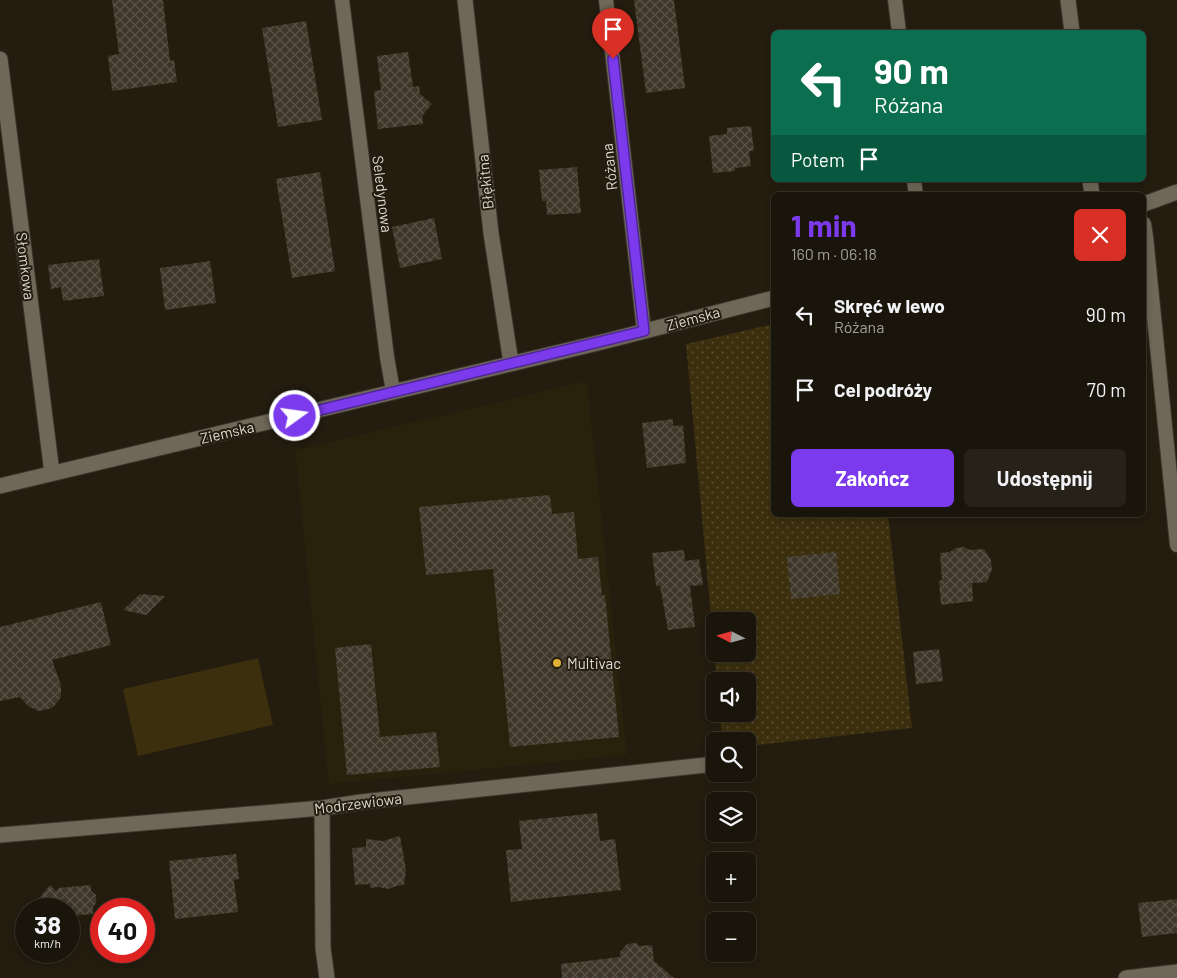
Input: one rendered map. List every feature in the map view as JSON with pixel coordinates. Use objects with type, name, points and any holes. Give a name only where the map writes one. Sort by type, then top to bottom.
[{"type":"street","name":"Błękitna","points":[[465,0],[491,233],[511,363]]},
{"type":"street","points":[[1068,0],[1072,30]]},
{"type":"street","name":"Słomkowa","points":[[0,59],[52,473]]},
{"type":"street","points":[[1146,203],[1177,192]]},
{"type":"street","name":"Ziemska","points":[[0,486],[771,299]]},
{"type":"street","name":"Modrzewiowa","points":[[0,835],[322,808],[361,802],[706,765]]},
{"type":"street","points":[[322,808],[323,948],[327,978]]},
{"type":"street","points":[[1126,978],[1177,972]]},
{"type":"lane","name":"Seledynowa","points":[[342,0],[393,391]]},
{"type":"lane","name":"Różana","points":[[606,0],[644,331]]},
{"type":"lane","points":[[895,0],[899,30]]},
{"type":"lane","points":[[1146,237],[1177,545]]},
{"type":"shaded area","points":[[771,325],[771,517],[888,517],[912,728],[756,745],[756,732],[721,732],[721,722],[756,722],[756,672],[716,672],[715,662],[756,662],[756,612],[711,612],[686,344]]},
{"type":"shaded area","points":[[587,381],[627,755],[329,784],[295,450]]},
{"type":"shaded area","points":[[258,658],[273,725],[138,756],[123,689]]},
{"type":"building","points":[[112,0],[163,0],[170,61],[174,60],[177,82],[112,91],[108,56],[119,54]]},
{"type":"building","points":[[634,0],[674,0],[685,88],[646,93]]},
{"type":"building","points":[[306,21],[322,120],[278,127],[262,28]]},
{"type":"building","points":[[408,52],[413,87],[419,86],[420,94],[432,104],[422,116],[423,124],[378,129],[374,91],[381,90],[377,56]]},
{"type":"building","points":[[751,126],[754,151],[749,151],[751,166],[735,168],[735,171],[713,173],[709,136],[727,134],[727,128]]},
{"type":"building","points":[[577,167],[581,213],[547,215],[546,201],[542,201],[539,170]]},
{"type":"building","points":[[320,172],[335,271],[292,278],[276,179]]},
{"type":"building","points":[[434,218],[442,259],[400,268],[392,227]]},
{"type":"building","points":[[99,259],[104,296],[63,301],[61,287],[51,289],[48,265]]},
{"type":"building","points":[[210,261],[216,303],[165,310],[160,268]]},
{"type":"building","points":[[673,419],[673,426],[683,425],[686,463],[647,468],[642,423]]},
{"type":"building","name":"Multivac","points":[[550,495],[552,514],[574,512],[578,559],[598,557],[602,596],[605,595],[619,737],[510,747],[493,569],[426,575],[419,507]]},
{"type":"building","points":[[964,547],[970,550],[984,549],[991,560],[992,569],[987,582],[972,583],[973,601],[941,605],[939,581],[942,580],[940,553]]},
{"type":"building","points":[[684,550],[685,561],[699,559],[703,585],[690,586],[695,627],[668,630],[660,586],[656,586],[652,553]]},
{"type":"building","points":[[836,552],[840,594],[791,599],[787,557]]},
{"type":"building","points":[[140,594],[165,596],[146,615],[123,610]]},
{"type":"building","points":[[101,602],[111,645],[52,660],[61,685],[61,697],[54,706],[38,711],[28,706],[20,697],[0,701],[0,627]]},
{"type":"building","points":[[371,644],[380,737],[436,732],[440,767],[347,775],[335,648]]},
{"type":"building","points":[[939,649],[943,681],[916,684],[913,652]]},
{"type":"building","points":[[597,813],[600,841],[615,839],[621,890],[511,902],[506,850],[522,849],[519,821]]},
{"type":"building","points":[[400,836],[406,870],[404,885],[388,889],[370,888],[370,884],[355,885],[352,848],[366,847],[366,839],[383,841]]},
{"type":"building","points":[[236,854],[239,879],[234,880],[238,912],[175,919],[169,861]]},
{"type":"building","points":[[50,885],[56,891],[59,888],[91,885],[91,891],[96,895],[96,898],[90,898],[90,914],[80,915],[80,898],[39,898]]},
{"type":"building","points":[[1177,899],[1177,933],[1142,937],[1138,903]]},
{"type":"building","points":[[636,943],[640,946],[652,945],[654,961],[674,978],[562,978],[561,964],[620,957],[620,952],[627,944]]},
{"type":"place","name":"Multivac","points":[[557,663]]},
{"type":"route","points":[[295,416],[644,331],[613,59]]}]
